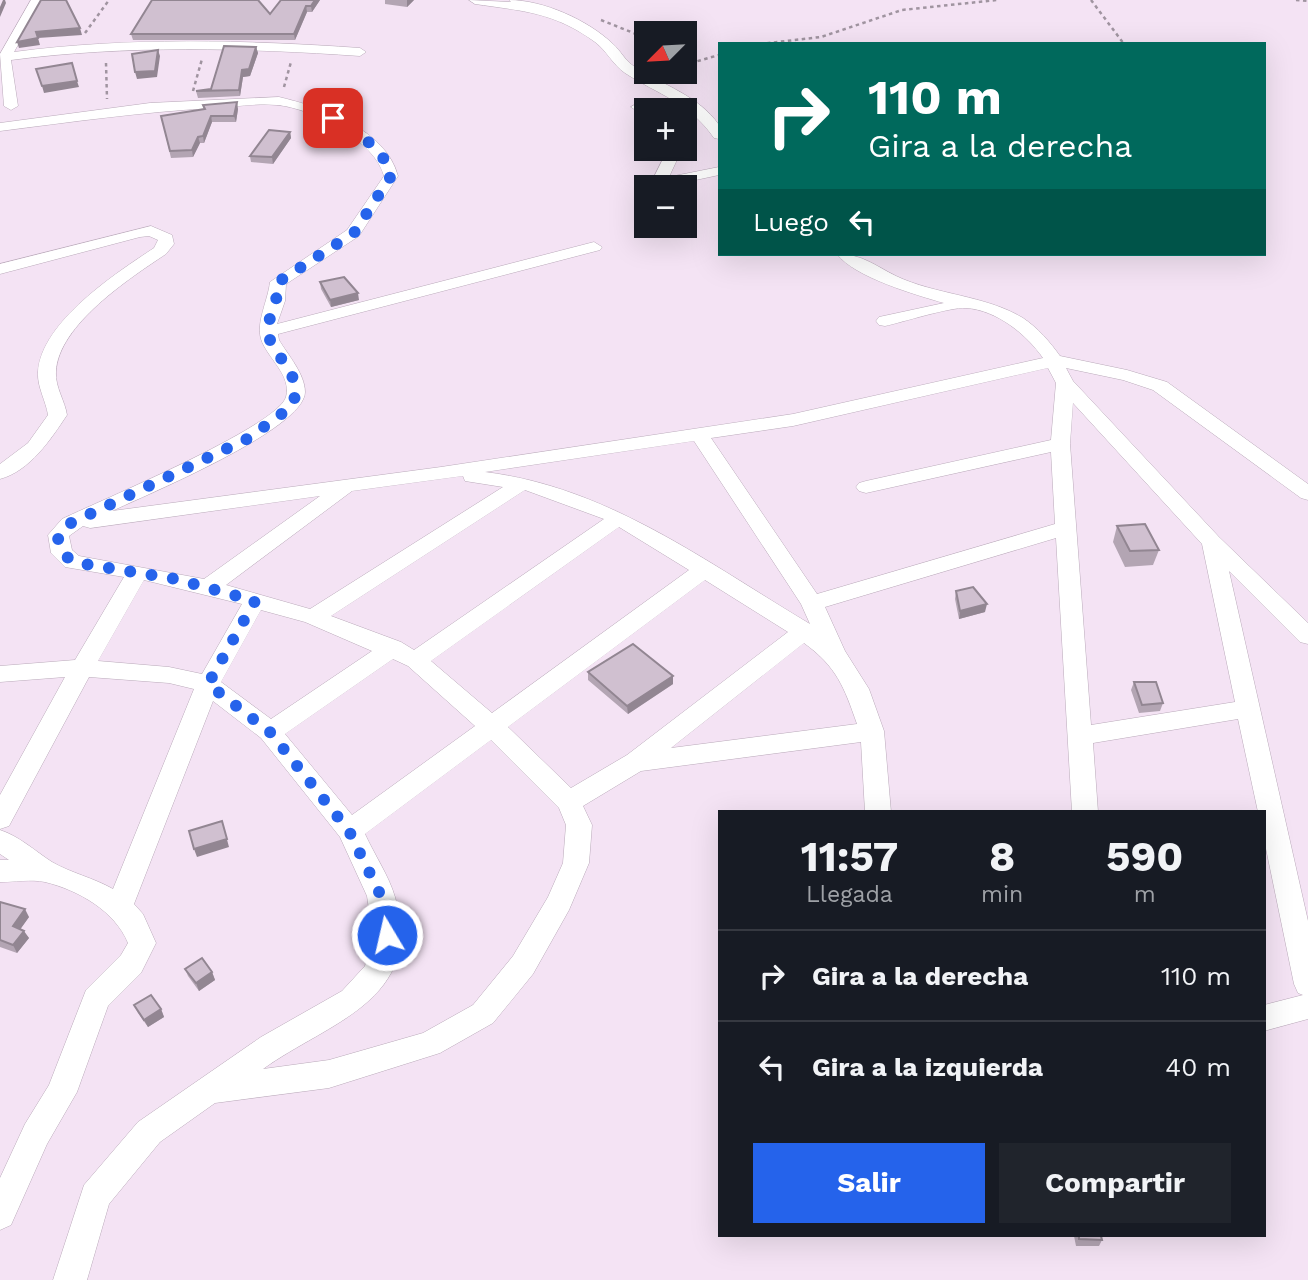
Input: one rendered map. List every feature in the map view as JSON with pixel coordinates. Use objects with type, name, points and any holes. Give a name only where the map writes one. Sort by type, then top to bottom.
[{"type":"street","points":[[11,106],[3,61],[37,0]]},
{"type":"street","points":[[475,0],[547,6]]},
{"type":"street","points":[[515,0],[547,6],[601,41],[629,70],[678,93],[718,134]]},
{"type":"street","points":[[3,61],[74,48],[289,47],[360,52]]},
{"type":"street","points":[[3,61],[69,64]]},
{"type":"street","points":[[0,127],[189,105],[279,101],[314,111],[342,124],[373,147],[390,168],[391,176],[354,233],[278,282],[276,301],[268,324],[270,340],[293,378],[296,394],[291,407],[249,438],[69,524],[58,535],[58,543],[62,553],[73,562],[208,586],[313,617],[393,648],[416,660],[526,757],[569,802],[579,825],[576,863],[559,902],[523,965],[483,1014],[430,1044],[329,1074],[209,1090]]},
{"type":"street","points":[[697,176],[718,171]]},
{"type":"street","points":[[0,269],[139,232],[151,231],[166,238],[166,244],[160,251],[102,292],[52,352],[47,371],[58,415],[35,447],[0,473]]},
{"type":"street","points":[[269,331],[594,247]]},
{"type":"street","points":[[849,256],[902,284],[998,310],[1020,324],[1056,361],[1065,383],[1212,542],[1308,636]]},
{"type":"street","points":[[885,321],[971,302]]},
{"type":"street","points":[[69,524],[345,487],[793,420],[1056,361],[1128,375],[1160,386],[1308,494]]},
{"type":"street","points":[[1065,383],[1060,444],[1085,810]]},
{"type":"street","points":[[699,434],[812,603],[834,653],[858,689],[872,731],[878,810]]},
{"type":"street","points":[[866,487],[1060,444]]},
{"type":"street","points":[[442,473],[523,483],[585,503],[619,518],[804,631],[834,653]]},
{"type":"street","points":[[313,617],[523,483]]},
{"type":"street","points":[[208,586],[345,487]]},
{"type":"street","points":[[416,660],[619,518]]},
{"type":"street","points":[[812,603],[1066,528]]},
{"type":"street","points":[[1212,542],[1308,984]]},
{"type":"street","points":[[349,831],[704,570]]},
{"type":"street","points":[[0,819],[138,572]]},
{"type":"street","points":[[120,906],[208,684],[255,601]]},
{"type":"street","points":[[569,802],[636,762],[804,631]]},
{"type":"street","points":[[270,732],[393,648]]},
{"type":"street","points":[[0,674],[82,668],[169,675],[208,684],[270,732],[349,831],[381,896],[387,935],[377,972],[352,1000],[271,1046],[149,1132],[96,1196],[70,1280]]},
{"type":"street","points":[[1080,736],[1248,709]]},
{"type":"street","points":[[636,762],[872,731]]},
{"type":"street","points":[[0,840],[44,871],[85,886],[120,906],[133,922],[142,943],[131,964],[96,999],[62,1092],[36,1134],[0,1214]]},
{"type":"street","points":[[0,871],[44,871]]},
{"type":"street","points":[[1266,1017],[1308,1006]]},
{"type":"path","points":[[74,48],[109,0]]},
{"type":"path","points":[[777,42],[821,37],[902,10],[997,0]]},
{"type":"path","points":[[1091,0],[1122,42]]},
{"type":"path","points":[[1296,0],[1308,1]]},
{"type":"path","points":[[279,101],[291,66],[289,47]]},
{"type":"path","points":[[108,113],[105,64],[110,48]]},
{"type":"path","points":[[189,105],[205,48]]},
{"type":"path","points":[[697,63],[718,55]]},
{"type":"building","points":[[41,0],[66,0],[80,28],[36,32],[38,38],[17,42]]},
{"type":"building","points":[[152,0],[258,0],[270,14],[281,0],[315,0],[311,6],[306,6],[294,34],[131,34]]},
{"type":"building","points":[[224,46],[256,47],[249,69],[242,70],[239,90],[196,91],[211,89]]},
{"type":"building","points":[[158,50],[155,71],[135,72],[132,54]]},
{"type":"building","points":[[72,63],[77,81],[42,86],[36,69]]},
{"type":"building","points":[[237,102],[234,116],[211,116],[203,136],[198,137],[192,150],[170,151],[161,116],[205,109],[203,105]]},
{"type":"building","points":[[269,130],[290,132],[272,157],[250,156]]},
{"type":"building","points":[[344,277],[358,293],[330,300],[320,282]]},
{"type":"building","points":[[1145,524],[1159,550],[1130,551],[1117,526]]},
{"type":"building","points":[[973,587],[987,604],[960,611],[956,591]]},
{"type":"building","points":[[633,644],[673,676],[627,706],[588,672]]},
{"type":"building","points":[[1134,682],[1156,682],[1163,703],[1142,705]]},
{"type":"building","points":[[222,821],[227,839],[194,849],[189,831]]},
{"type":"building","points":[[0,902],[25,909],[13,926],[24,931],[13,945],[0,940]]},
{"type":"building","points":[[202,958],[212,972],[196,983],[185,969]]},
{"type":"building","points":[[151,995],[161,1009],[144,1020],[134,1005]]},
{"type":"building","points":[[1101,1237],[1102,1240],[1079,1239]]},
{"type":"route","points":[[333,118],[373,147],[390,168],[391,176],[369,206],[354,233],[342,243],[286,274],[278,282],[275,289],[276,301],[268,324],[270,340],[293,378],[296,394],[291,407],[249,438],[69,524],[58,535],[58,543],[62,553],[73,562],[176,579],[255,601],[208,684],[270,732],[349,831],[381,896],[387,935]]}]
